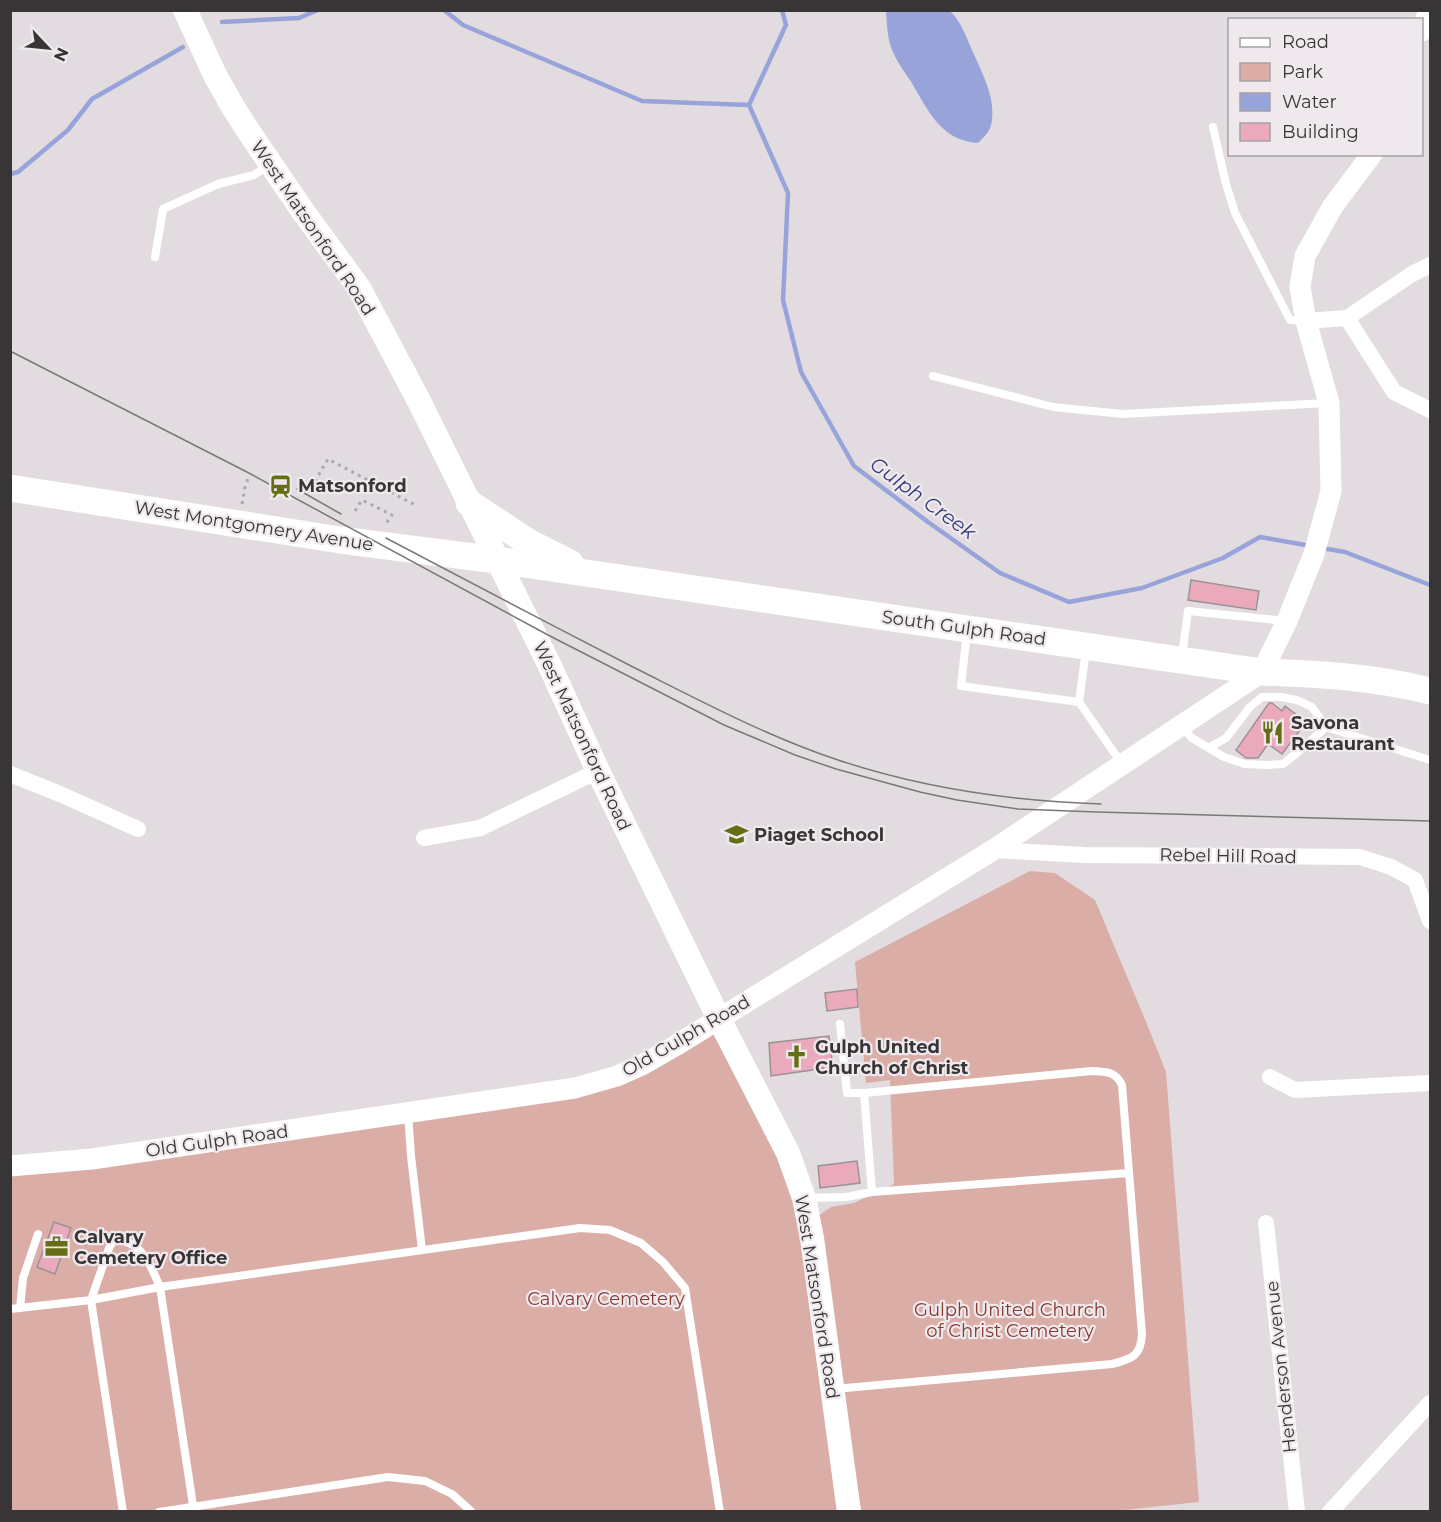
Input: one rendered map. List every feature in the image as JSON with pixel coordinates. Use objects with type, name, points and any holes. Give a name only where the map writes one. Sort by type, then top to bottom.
[{"type":"main road","name":"West Matsonford Road","points":[[185,10],[215,75],[245,126],[359,288],[419,401],[549,664],[598,771],[719,1019],[788,1153],[804,1198],[812,1238],[849,1512]]},
{"type":"main road","name":"West Montgomery Avenue","points":[[10,488],[340,540],[497,560]]},
{"type":"main road","points":[[470,503],[528,542],[592,574]]},
{"type":"main road","name":"South Gulph Road","points":[[497,560],[1262,672],[1366,678],[1431,691]]},
{"type":"street","points":[[1423,28],[1429,10]]},
{"type":"street","points":[[1262,672],[1287,621],[1317,545],[1331,491],[1329,403],[1299,287],[1305,256],[1334,206],[1371,156]]},
{"type":"street","points":[[1306,321],[1347,318],[1412,274],[1431,265]]},
{"type":"street","points":[[1347,318],[1394,392],[1431,410]]},
{"type":"street","name":"Old Gulph Road","points":[[10,1166],[92,1159],[408,1113],[575,1088],[617,1076],[642,1065],[719,1019],[993,850],[1262,672]]},
{"type":"street","points":[[424,838],[480,828],[598,771]]},
{"type":"street","points":[[10,774],[138,829]]},
{"type":"street","name":"Rebel Hill Road","points":[[993,850],[1085,855],[1360,857],[1391,867],[1415,880],[1431,921]]},
{"type":"street","points":[[1270,1077],[1295,1090],[1431,1083]]},
{"type":"street","name":"Henderson Avenue","points":[[1266,1223],[1297,1512]]},
{"type":"street","points":[[1330,1512],[1431,1403]]},
{"type":"lane","points":[[1213,127],[1235,213],[1290,320],[1306,321]]},
{"type":"lane","points":[[155,257],[163,209],[218,184],[254,175],[270,164]]},
{"type":"lane","points":[[933,376],[1053,407],[1123,414],[1329,403]]},
{"type":"lane","points":[[1182,660],[1188,611],[1287,621]]},
{"type":"lane","points":[[967,629],[961,686],[1079,702]]},
{"type":"lane","points":[[1086,646],[1079,702],[1122,765]]},
{"type":"lane","points":[[1210,747],[1226,738],[1262,697],[1281,697],[1297,700],[1312,707],[1326,727],[1431,760]]},
{"type":"lane","points":[[1181,726],[1192,738],[1224,757],[1245,764],[1267,765],[1283,764],[1326,727]]},
{"type":"lane","points":[[833,1389],[1112,1364],[1137,1354],[1142,1344],[1122,1084],[1118,1076],[1107,1072],[1092,1071],[847,1093],[840,1024]]},
{"type":"lane","points":[[864,1093],[872,1192]]},
{"type":"lane","points":[[408,1113],[422,1250]]},
{"type":"lane","points":[[804,1198],[846,1197],[872,1192],[1129,1173]]},
{"type":"lane","points":[[38,1234],[22,1278],[15,1308],[92,1300],[160,1287],[580,1227],[610,1230],[641,1243],[663,1262],[685,1288],[720,1512]]},
{"type":"lane","points":[[123,1512],[92,1300],[109,1248],[114,1240],[120,1239],[141,1250],[153,1269],[160,1287],[193,1509]]},
{"type":"lane","points":[[159,1512],[193,1509],[388,1477],[425,1481],[452,1494],[472,1512]]},
{"type":"path","points":[[311,488],[328,459],[417,506]]},
{"type":"path","points":[[242,503],[244,487],[248,479]]},
{"type":"path","points":[[356,511],[362,500],[392,515]]},
{"type":"green space","name":"Gulph United Church of Christ Cemetery","points":[[1030,871],[1055,873],[1095,900],[1166,1072],[1199,1502],[1105,1512],[861,1511],[818,1216],[831,1207],[854,1203],[894,1184],[890,1080],[866,1083],[855,962]]},
{"type":"green space","name":"Calvary Cemetery","points":[[719,1019],[788,1153],[849,1511],[11,1512],[11,1166],[575,1088]]},
{"type":"water","points":[[886,11],[950,11],[958,20],[984,76],[992,102],[990,127],[978,143],[965,141],[944,130],[929,112],[893,51],[888,34]]},
{"type":"building","points":[[1191,580],[1259,591],[1256,610],[1188,600]]},
{"type":"building","name":"Savona Restaurant","points":[[1269,703],[1282,711],[1285,706],[1306,722],[1282,754],[1268,744],[1258,758],[1246,758],[1236,750]]},
{"type":"building","points":[[857,989],[858,1007],[827,1011],[825,993]]},
{"type":"building","name":"Gulph United Church of Christ","points":[[829,1036],[833,1067],[771,1076],[769,1043]]},
{"type":"building","points":[[857,1161],[860,1183],[820,1188],[818,1166]]},
{"type":"building","name":"Calvary Cemetery Office","points":[[54,1222],[71,1228],[55,1274],[37,1267]]},
{"type":"waterway","points":[[222,22],[299,18],[318,10]]},
{"type":"waterway","points":[[444,10],[463,25],[642,101],[749,105]]},
{"type":"waterway","name":"Gulph Creek","points":[[782,10],[786,25],[749,105],[788,193],[783,300],[801,372],[854,466],[1000,573],[1069,602],[1142,588],[1223,558],[1260,537],[1311,546]]},
{"type":"waterway","points":[[10,174],[18,172],[68,130],[92,99],[183,47]]},
{"type":"waterway","name":"Gulph Creek","points":[[1322,548],[1345,552],[1430,585]]},
{"type":"tram line","points":[[10,351],[245,471],[548,635],[724,725],[795,755],[836,769],[920,792],[1018,809],[1430,821]]},
{"type":"tram line","points":[[297,489],[341,514]]},
{"type":"tram line","points":[[386,538],[682,692],[759,729],[811,750],[870,770],[935,785],[1034,800],[1101,804]]},
{"type":"place","name":"Matsonford","points":[[280,486]]},
{"type":"place","name":"Savona Restaurant","points":[[1273,733]]},
{"type":"place","name":"Piaget School","points":[[736,835]]},
{"type":"place","name":"Gulph United Church of Christ","points":[[797,1057]]},
{"type":"place","name":"Calvary Cemetery Office","points":[[56,1247]]}]
